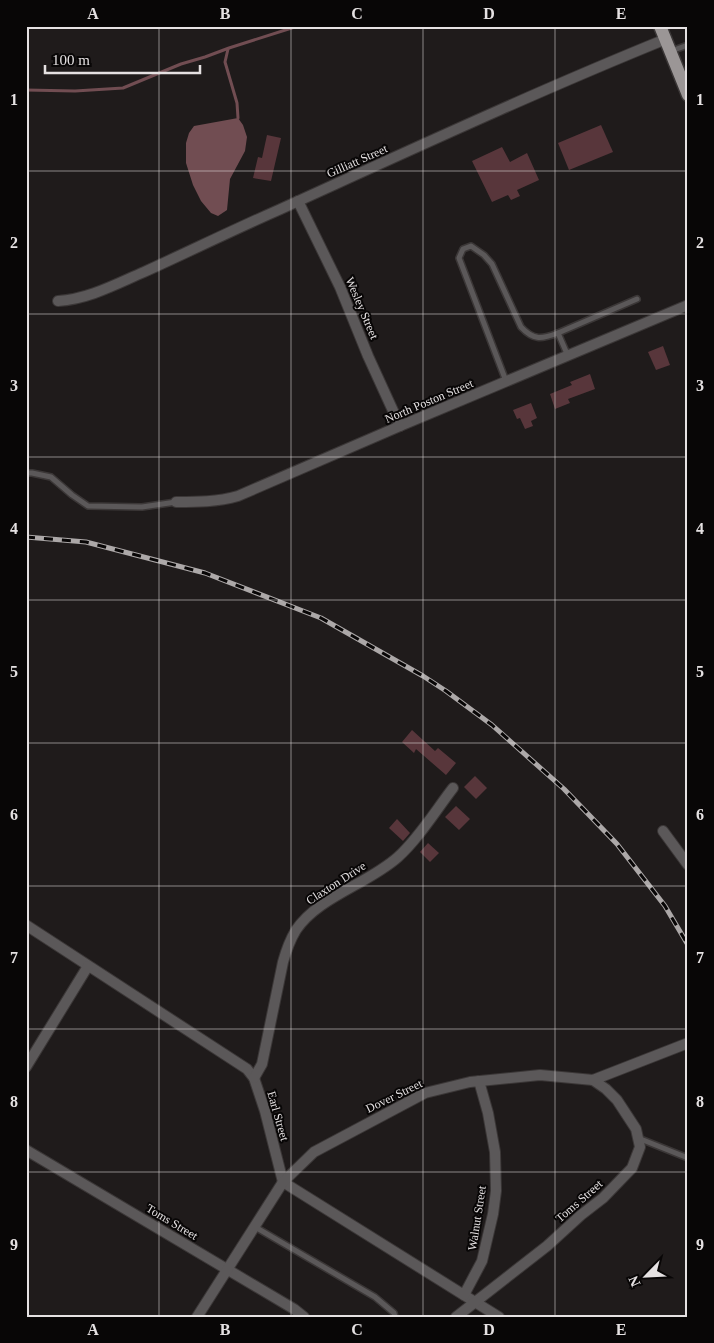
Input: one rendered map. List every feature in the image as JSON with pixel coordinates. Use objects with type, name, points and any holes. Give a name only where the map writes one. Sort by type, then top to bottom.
[{"type":"main road","points":[[660,26],[688,95]]},
{"type":"street","name":"Gilliatt Street","points":[[58,301],[71,300],[94,293],[585,72],[668,46]]},
{"type":"street","name":"Wesley Street","points":[[298,202],[340,287],[368,356],[400,426]]},
{"type":"street","name":"North Poston Street","points":[[176,502],[215,501],[238,496],[688,305]]},
{"type":"street","name":"Claxton Drive","points":[[254,1078],[262,1064],[283,962],[296,931],[303,921],[329,900],[369,878],[398,856],[453,788]]},
{"type":"street","points":[[663,832],[688,865]]},
{"type":"street","name":"Earl Street","points":[[26,926],[247,1069],[254,1078],[265,1111],[283,1182]]},
{"type":"street","points":[[26,1067],[88,966]]},
{"type":"street","name":"Dover Street","points":[[197,1317],[283,1182],[314,1152],[425,1093],[470,1082],[540,1075],[593,1080],[688,1043]]},
{"type":"street","points":[[593,1080],[617,1100],[636,1130],[638,1138]]},
{"type":"street","name":"Walnut Street","points":[[464,1295],[482,1261],[493,1214],[496,1191],[495,1152],[488,1113],[479,1081]]},
{"type":"street","name":"Toms Street","points":[[456,1317],[547,1246],[603,1198],[632,1168],[640,1147],[638,1138]]},
{"type":"street","name":"Toms Street","points":[[26,1150],[304,1317]]},
{"type":"street","points":[[283,1182],[498,1317]]},
{"type":"lane","points":[[668,46],[688,45]]},
{"type":"lane","points":[[506,381],[459,258],[463,250],[471,246],[484,255],[492,264],[522,327],[528,335],[539,338],[558,333],[637,299]]},
{"type":"lane","points":[[558,333],[568,356]]},
{"type":"lane","points":[[26,473],[32,472],[51,477],[88,506],[142,507],[176,502]]},
{"type":"lane","points":[[638,1138],[688,1158]]},
{"type":"lane","points":[[254,1227],[375,1297],[394,1313],[395,1317]]},
{"type":"shaded area","points":[[238,118],[243,125],[247,137],[245,151],[230,179],[227,210],[218,216],[211,213],[201,201],[193,185],[186,163],[186,143],[189,133],[194,126]]},
{"type":"building","points":[[601,125],[613,152],[569,170],[558,143]]},
{"type":"building","points":[[267,135],[281,138],[271,181],[253,178],[258,157],[262,158]]},
{"type":"building","points":[[502,147],[510,162],[527,153],[539,180],[517,190],[520,196],[511,200],[508,195],[492,202],[472,161]]},
{"type":"building","points":[[663,346],[670,365],[656,370],[648,352]]},
{"type":"building","points":[[590,374],[595,389],[568,399],[570,403],[555,409],[550,394],[572,385],[570,382]]},
{"type":"building","points":[[531,403],[537,418],[531,421],[533,426],[525,429],[520,418],[517,419],[513,410]]},
{"type":"building","points":[[412,730],[435,751],[438,748],[456,763],[446,775],[416,749],[414,753],[402,742]]},
{"type":"building","points":[[475,776],[487,788],[476,799],[464,787]]},
{"type":"building","points":[[456,806],[470,819],[459,830],[445,817]]},
{"type":"building","points":[[397,819],[410,833],[403,841],[389,828]]},
{"type":"building","points":[[428,843],[439,853],[430,862],[420,852]]},
{"type":"waterway","points":[[26,90],[75,91],[123,88],[181,64],[298,26]]},
{"type":"waterway","points":[[228,49],[225,62],[237,103],[238,118]]},
{"type":"railway","points":[[26,537],[86,542],[205,573],[321,618],[423,676],[492,725],[564,789],[617,844],[665,906],[688,945]]}]
